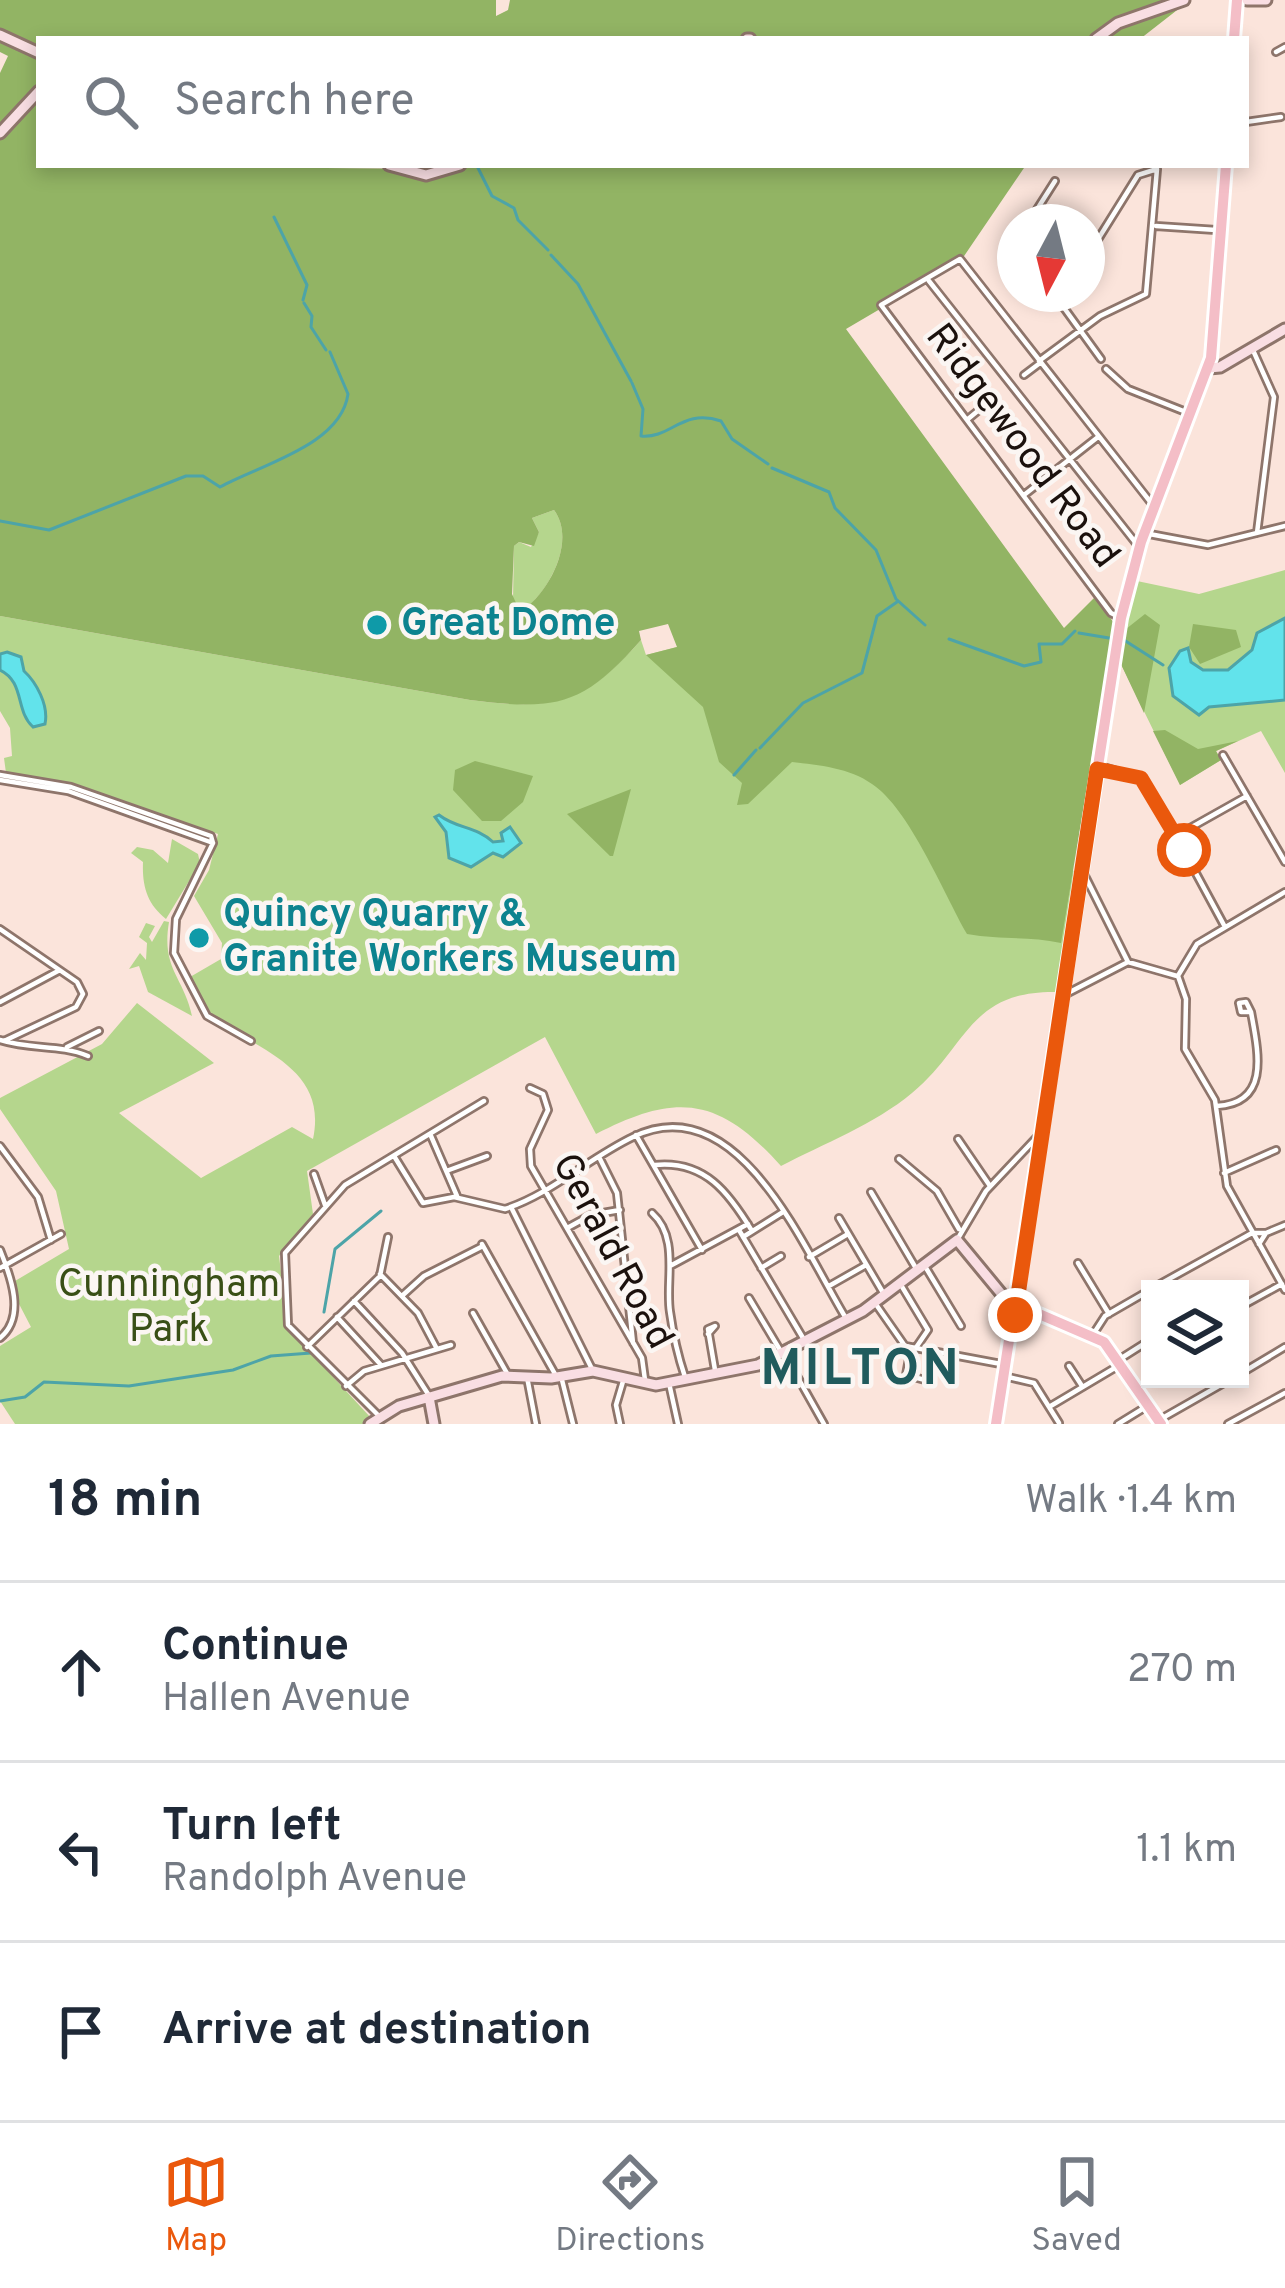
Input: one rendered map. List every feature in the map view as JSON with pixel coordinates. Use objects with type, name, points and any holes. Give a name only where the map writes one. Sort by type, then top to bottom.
[{"type":"main road","points":[[1234,36],[1237,0]]},
{"type":"main road","points":[[995,1424],[1121,618],[1139,547],[1210,365],[1226,168]]},
{"type":"main road","points":[[1016,1304],[1093,1335],[1121,1361],[1160,1422]]},
{"type":"street","points":[[1100,36],[1118,23],[1184,0]]},
{"type":"street","points":[[1247,0],[1266,0]]},
{"type":"street","points":[[0,35],[36,52]]},
{"type":"street","points":[[1276,52],[1285,47]]},
{"type":"street","points":[[0,133],[36,94]]},
{"type":"street","points":[[1249,122],[1281,117]]},
{"type":"street","points":[[399,168],[425,175],[450,168]]},
{"type":"street","points":[[1024,375],[1082,329],[1145,295],[1157,169],[1137,177],[1105,228]]},
{"type":"street","points":[[1041,204],[1055,182]]},
{"type":"street","points":[[1153,226],[1222,230]]},
{"type":"street","points":[[1139,547],[929,281],[960,259],[1155,505]]},
{"type":"street","name":"Ridgewood Road","points":[[929,281],[881,304],[1111,613],[1121,618]]},
{"type":"street","points":[[1070,312],[1100,359]]},
{"type":"street","points":[[1210,365],[1230,361],[1285,328]]},
{"type":"street","points":[[1252,348],[1274,397],[1257,532]]},
{"type":"street","points":[[1106,369],[1125,387],[1191,414]]},
{"type":"street","points":[[967,419],[992,400]]},
{"type":"street","points":[[1024,495],[1098,437]]},
{"type":"street","points":[[1144,533],[1208,544],[1285,526]]},
{"type":"street","points":[[1223,755],[1285,862]]},
{"type":"street","points":[[1097,767],[1141,778],[1227,926]]},
{"type":"street","points":[[0,778],[80,790],[211,836],[213,843],[175,923],[174,953],[207,1016],[251,1041]]},
{"type":"street","points":[[1175,836],[1246,796]]},
{"type":"street","points":[[1082,869],[1128,962]]},
{"type":"street","points":[[1178,976],[1191,949],[1285,892]]},
{"type":"street","points":[[0,929],[80,985],[81,1002],[2,1040]]},
{"type":"street","points":[[1064,995],[1128,962],[1178,976],[1184,989],[1186,1051],[1216,1106],[1224,1173],[1283,1287],[1249,1303]]},
{"type":"street","points":[[0,1002],[58,971]]},
{"type":"street","points":[[1216,1106],[1238,1103],[1256,1084],[1258,1057],[1250,1009]]},
{"type":"street","points":[[2,1040],[53,1050],[99,1031]]},
{"type":"street","points":[[67,1047],[88,1056]]},
{"type":"street","name":"Gerald Road","points":[[530,1088],[541,1092],[548,1105],[529,1154],[544,1189],[644,1364],[645,1384]]},
{"type":"street","points":[[380,1417],[345,1387],[287,1323],[284,1259],[345,1185],[484,1101]]},
{"type":"street","points":[[394,1156],[423,1204],[457,1197],[511,1207],[636,1135],[670,1128],[717,1140],[754,1168],[847,1320]]},
{"type":"street","points":[[636,1135],[702,1250]]},
{"type":"street","points":[[431,1136],[457,1197]]},
{"type":"street","points":[[370,1424],[429,1397],[508,1375],[559,1377],[593,1371],[645,1384],[755,1366],[847,1320],[923,1270],[958,1234],[990,1186],[1034,1138],[1042,1137]]},
{"type":"street","points":[[958,1139],[990,1186]]},
{"type":"street","points":[[0,1146],[38,1197],[50,1240]]},
{"type":"street","points":[[1224,1173],[1276,1150]]},
{"type":"street","points":[[449,1170],[487,1156]]},
{"type":"street","points":[[599,1157],[615,1186],[620,1210],[633,1343]]},
{"type":"street","points":[[898,1159],[937,1191],[958,1234],[1004,1297],[1016,1304]]},
{"type":"street","points":[[653,1166],[679,1165],[707,1175],[728,1193],[750,1228]]},
{"type":"street","points":[[314,1174],[325,1205]]},
{"type":"street","points":[[871,1192],[961,1327]]},
{"type":"street","points":[[511,1207],[593,1371]]},
{"type":"street","points":[[567,1228],[588,1216],[620,1210]]},
{"type":"street","points":[[670,1266],[783,1212]]},
{"type":"street","points":[[652,1213],[663,1226],[670,1266],[669,1311],[685,1377]]},
{"type":"street","points":[[839,1219],[866,1265],[900,1342],[1005,1370],[1032,1382],[1059,1423]]},
{"type":"street","points":[[1167,1280],[1252,1232],[1266,1233],[1285,1225]]},
{"type":"street","points":[[741,1233],[805,1342]]},
{"type":"street","points":[[1259,1244],[1266,1233]]},
{"type":"street","points":[[3,1266],[62,1234]]},
{"type":"street","points":[[809,1257],[848,1234]]},
{"type":"street","points":[[308,1347],[380,1274],[388,1238]]},
{"type":"street","points":[[403,1295],[422,1277],[482,1245],[559,1377],[572,1424]]},
{"type":"street","points":[[0,1250],[15,1300],[1,1338]]},
{"type":"street","points":[[761,1268],[781,1256]]},
{"type":"street","points":[[1078,1263],[1108,1314]]},
{"type":"street","points":[[827,1287],[866,1265]]},
{"type":"street","points":[[380,1274],[403,1295],[436,1348]]},
{"type":"street","points":[[901,1286],[928,1331],[913,1349],[905,1375],[925,1380]]},
{"type":"street","points":[[1093,1335],[1108,1314],[1141,1295]]},
{"type":"street","points":[[748,1298],[824,1424]]},
{"type":"street","points":[[354,1301],[405,1358],[429,1397],[434,1424]]},
{"type":"street","points":[[473,1313],[508,1375]]},
{"type":"street","points":[[337,1316],[381,1365]]},
{"type":"street","points":[[709,1334],[716,1370]]},
{"type":"street","points":[[345,1387],[362,1372],[451,1345]]},
{"type":"street","points":[[1049,1408],[1141,1347]]},
{"type":"street","points":[[1249,1369],[1285,1347]]},
{"type":"street","points":[[1069,1366],[1083,1388]]},
{"type":"street","points":[[527,1377],[536,1424]]},
{"type":"street","points":[[620,1424],[616,1405],[623,1378]]},
{"type":"street","points":[[669,1382],[678,1424]]},
{"type":"street","points":[[1160,1422],[1216,1388]]},
{"type":"street","points":[[1228,1424],[1285,1393]]},
{"type":"street","points":[[1118,1424],[1149,1405]]},
{"type":"green space","points":[[0,0],[496,0],[496,16],[508,10],[510,0],[1190,0],[1144,36],[36,36],[36,168],[1024,168],[960,262],[846,329],[1064,628],[1095,597],[1114,623],[1061,943],[967,934],[899,812],[872,784],[854,774],[792,762],[748,804],[737,805],[742,783],[719,762],[703,707],[646,655],[677,647],[668,624],[639,631],[641,640],[621,662],[584,691],[566,699],[525,705],[470,700],[0,616],[0,73],[8,56],[0,52]],"holes":[[[554,510],[560,523],[561,551],[549,580],[520,612],[512,594],[514,546],[519,542],[534,546],[539,532],[532,518]]]},
{"type":"green space","points":[[554,510],[560,523],[561,551],[541,593],[521,612],[513,599],[514,546],[519,542],[531,547],[539,532],[532,518]]},
{"type":"green space","points":[[1285,570],[1285,773],[1261,731],[1216,751],[1221,760],[1180,785],[1119,660],[1137,581],[1199,594]]},
{"type":"green space","points":[[1145,614],[1160,625],[1144,713],[1119,660],[1126,629]]},
{"type":"green space","name":"Cunningham Park","points":[[0,616],[499,703],[566,698],[602,678],[641,640],[646,655],[677,647],[1074,871],[1058,992],[1005,1000],[987,1011],[912,1093],[865,1124],[781,1166],[737,1126],[696,1108],[650,1112],[596,1134],[545,1037],[307,1171],[313,1214],[279,1256],[288,1328],[371,1418],[362,1424],[15,1424],[0,1401],[0,1346],[31,1327],[18,1302],[15,1281],[69,1249],[56,1191],[0,1109],[0,1098],[102,1044],[137,1003],[214,1063],[119,1113],[201,1178],[292,1127],[313,1139],[315,1115],[300,1078],[214,1018],[190,977],[221,959],[222,943],[194,896],[209,870],[218,834],[71,784],[6,773],[4,758],[12,756],[10,728],[0,711]]},
{"type":"green space","points":[[1193,624],[1236,630],[1241,647],[1200,664],[1189,647]]},
{"type":"green space","points":[[1165,730],[1198,749],[1238,741],[1216,751],[1221,760],[1180,785],[1153,731]]},
{"type":"green space","points":[[475,761],[533,776],[523,802],[501,821],[482,821],[453,790],[455,770]]},
{"type":"green space","points":[[631,789],[613,856],[610,856],[567,814]]},
{"type":"green space","points":[[172,839],[198,854],[200,863],[166,919],[147,894],[143,862],[131,853],[137,847],[153,850],[168,863]]},
{"type":"green space","points":[[164,921],[169,922],[171,962],[192,1016],[148,992],[139,966],[129,969],[140,953],[146,960],[147,943],[139,937],[146,923],[155,926],[149,937],[152,942]]},
{"type":"water","points":[[1285,618],[1285,700],[1209,707],[1199,715],[1173,696],[1169,668],[1180,651],[1188,648],[1191,662],[1203,670],[1228,670],[1252,650],[1257,633]]},
{"type":"water","points":[[0,654],[21,657],[43,702],[45,724],[33,727],[27,720],[13,682],[0,670]]},
{"type":"water","points":[[435,817],[493,842],[503,841],[501,833],[510,827],[521,843],[503,857],[493,853],[471,867],[449,858],[446,832]]},
{"type":"waterway","points":[[478,168],[492,196],[514,208],[518,220],[548,250]]},
{"type":"waterway","points":[[274,217],[307,285],[303,300]]},
{"type":"waterway","points":[[551,255],[578,284],[631,381]]},
{"type":"waterway","points":[[304,303],[312,316],[311,327],[326,350]]},
{"type":"waterway","points":[[0,521],[49,530],[186,476],[203,476],[220,487],[297,451],[331,427],[342,412],[348,394],[330,352]]},
{"type":"waterway","points":[[632,383],[643,409],[641,436],[708,418],[721,421],[732,439],[768,464]]},
{"type":"waterway","points":[[772,468],[829,492],[835,508],[876,550],[896,599],[925,625]]},
{"type":"waterway","points":[[760,748],[803,703],[862,673],[877,616],[897,602]]},
{"type":"waterway","points":[[949,639],[1024,666],[1041,662],[1039,644],[1062,644],[1075,631]]},
{"type":"waterway","points":[[1079,633],[1109,638]]},
{"type":"waterway","points":[[1124,640],[1163,665]]},
{"type":"waterway","points":[[734,775],[756,750]]},
{"type":"waterway","points":[[324,1312],[335,1249],[381,1211]]},
{"type":"waterway","points":[[0,1401],[25,1397],[44,1382],[129,1386],[233,1370],[271,1356],[311,1353]]},
{"type":"place","name":"Great Dome","points":[[377,625]]},
{"type":"place","name":"Quincy Quarry & Granite Workers Museum","points":[[199,938]]},
{"type":"district","name":"MILTON","points":[[861,1371]]},
{"type":"route","points":[[1015,1315],[1097,769],[1141,778],[1184,850]]}]
